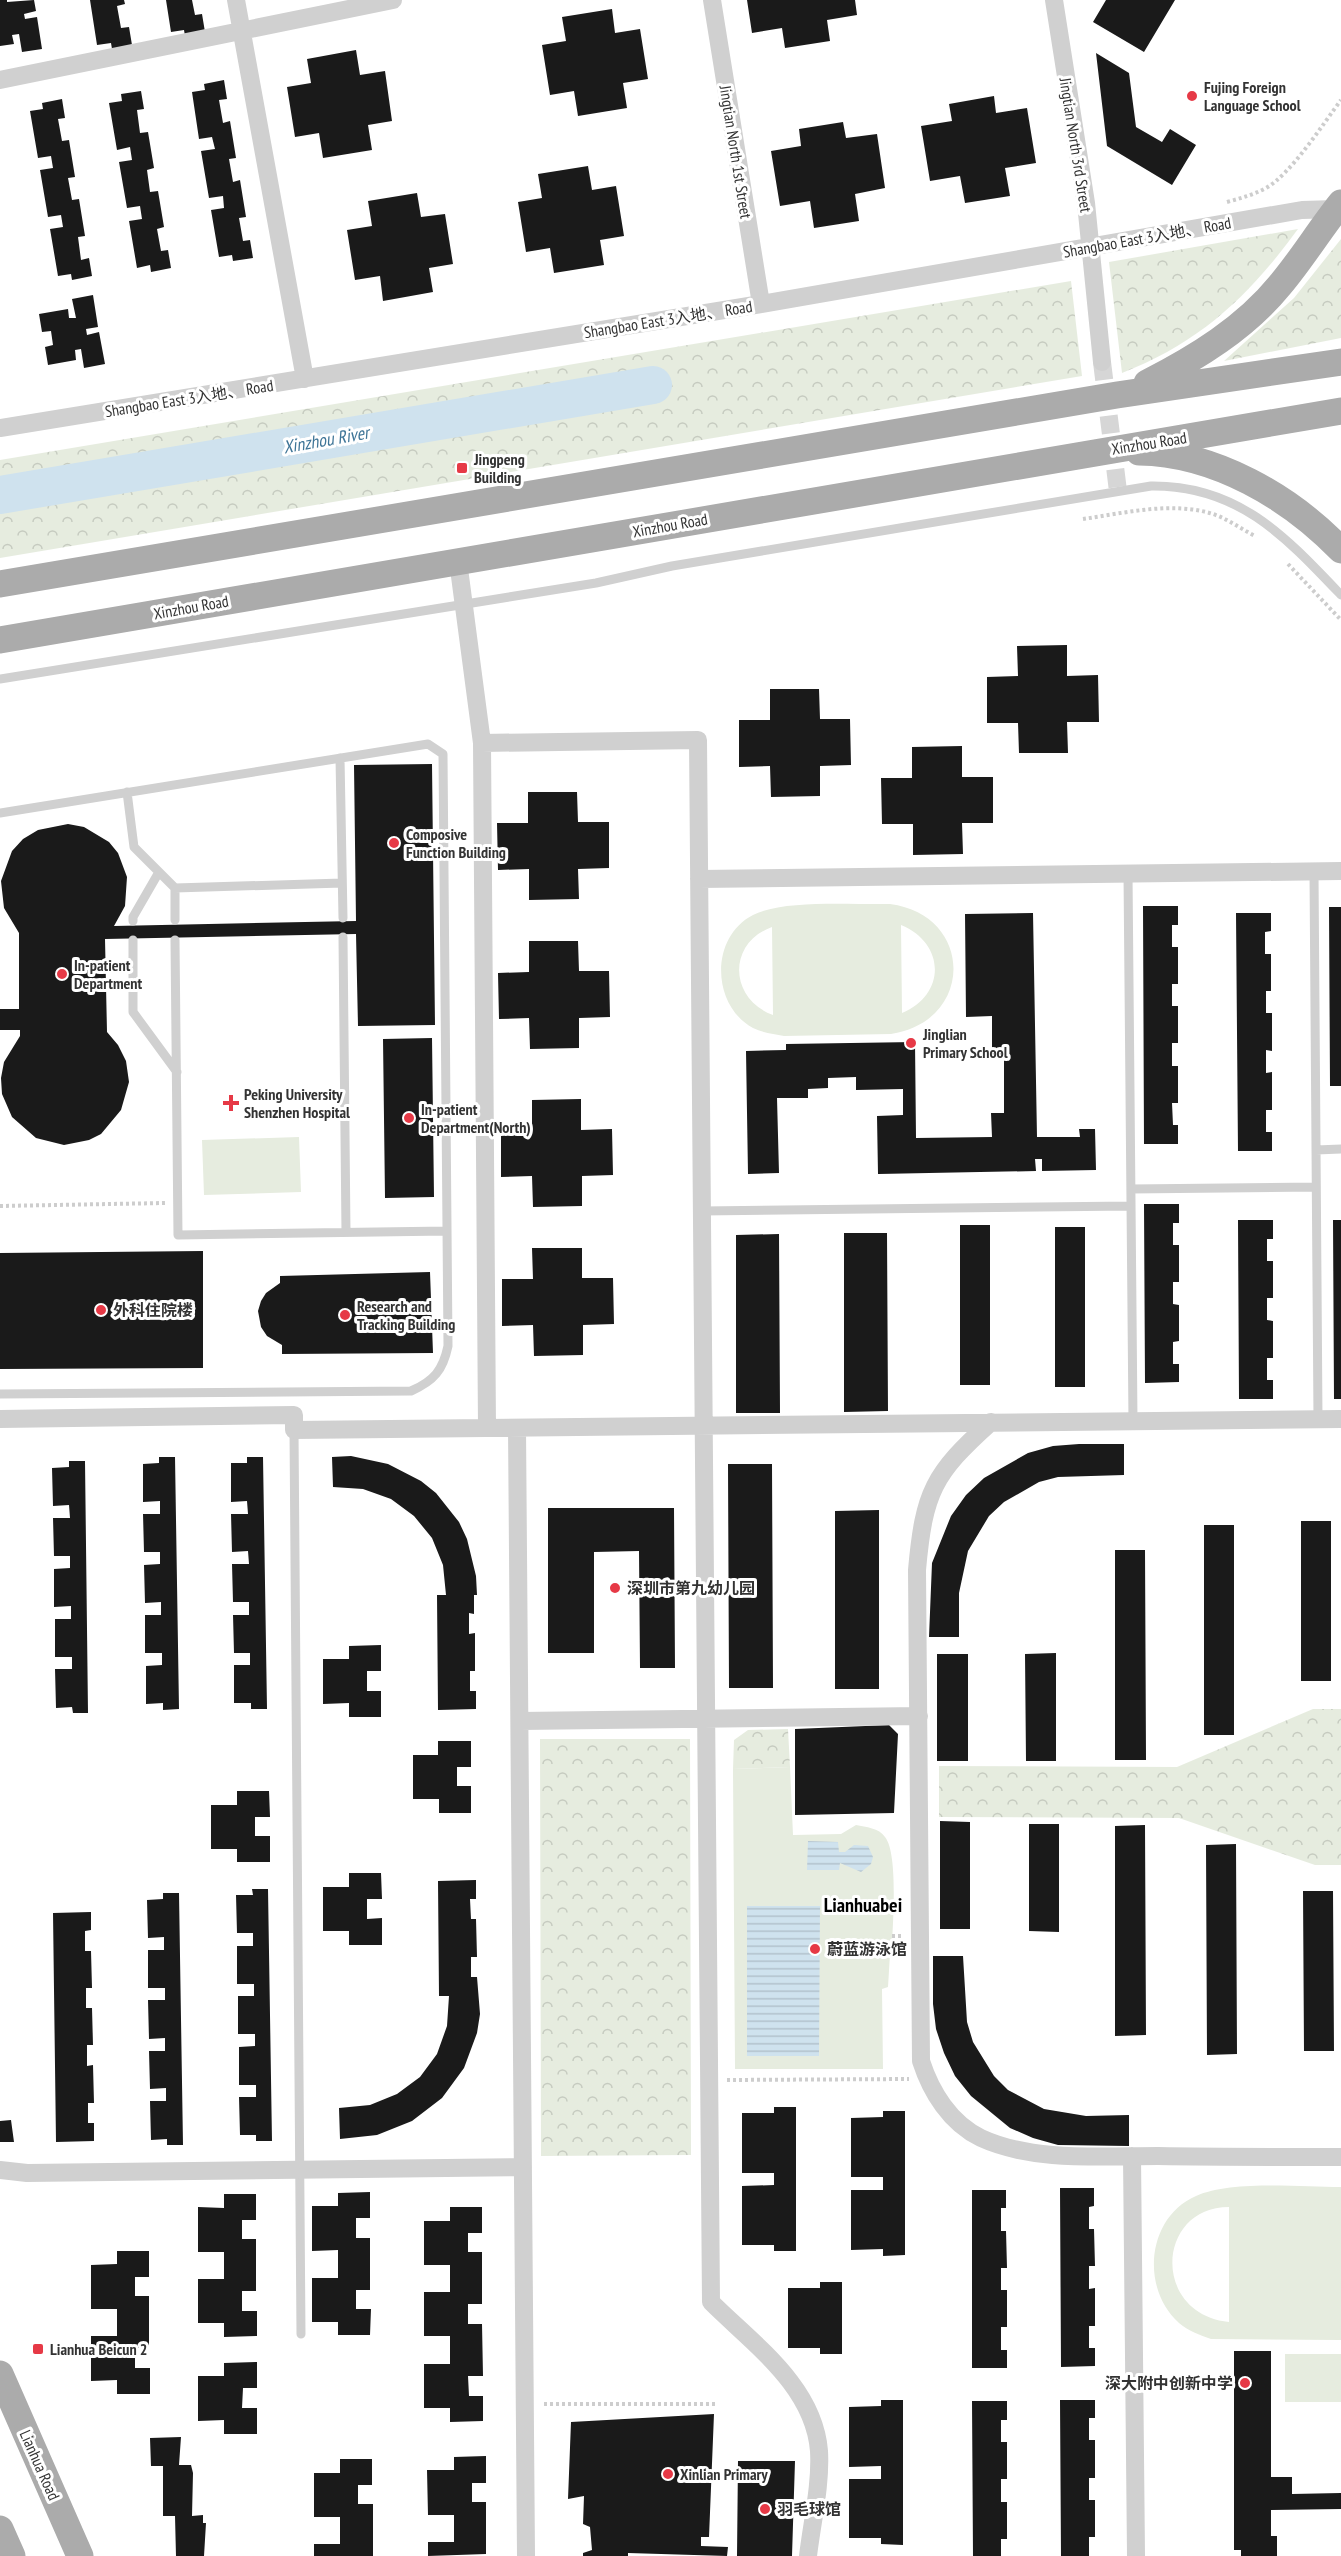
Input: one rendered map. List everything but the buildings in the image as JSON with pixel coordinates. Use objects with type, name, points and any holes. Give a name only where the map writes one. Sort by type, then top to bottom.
[{"type":"main road","points":[[1117,395],[1194,358],[1239,325],[1280,285],[1339,206]]},
{"type":"main road","points":[[0,584],[1117,395],[1341,362]]},
{"type":"main road","name":"Xinzhou Road","points":[[0,640],[1341,411]]},
{"type":"main road","points":[[1099,451],[1149,452],[1199,462],[1240,478],[1282,500],[1321,529],[1341,550]]},
{"type":"main road","name":"Lianhua Road","points":[[0,2374],[80,2556]]},
{"type":"main road","points":[[0,2529],[12,2556]]},
{"type":"street","points":[[236,0],[305,379]]},
{"type":"street","points":[[0,80],[393,0]]},
{"type":"street","name":"Jingtian North 1st Street","points":[[712,0],[761,304]]},
{"type":"street","name":"Jingtian North 3rd Street","points":[[1054,0],[1086,202],[1102,362]]},
{"type":"street","name":"Shangbao East 3入地、 Road","points":[[0,428],[761,304],[1302,210],[1339,206]]},
{"type":"street","points":[[458,561],[482,743],[487,1428]]},
{"type":"street","points":[[482,743],[698,740],[711,2302],[797,2389],[809,2409],[816,2430],[819,2453],[808,2556]]},
{"type":"street","points":[[699,879],[1341,871]]},
{"type":"street","points":[[0,1419],[294,1415],[294,1430],[1341,1419]]},
{"type":"street","points":[[991,1422],[958,1451],[932,1487],[922,1522],[917,1570],[921,2061],[930,2089],[951,2116],[979,2138],[1010,2149],[1056,2154],[1132,2156],[1341,2157]]},
{"type":"street","points":[[517,1428],[526,2556]]},
{"type":"street","points":[[519,1721],[919,1716]]},
{"type":"street","points":[[1132,2156],[1136,2556]]},
{"type":"street","points":[[0,2170],[27,2173],[523,2167]]},
{"type":"street","points":[[0,2181],[27,2173]]},
{"type":"lane","points":[[0,679],[596,583],[672,566],[1151,486],[1175,486],[1218,496],[1260,519],[1294,545],[1341,595]]},
{"type":"lane","points":[[0,813],[428,744],[444,754],[448,1346],[444,1363],[436,1376],[426,1384],[411,1390],[0,1394]]},
{"type":"lane","points":[[340,758],[343,918]]},
{"type":"lane","points":[[128,792],[134,847],[175,888],[342,883]]},
{"type":"lane","points":[[1314,872],[1318,1419]]},
{"type":"lane","points":[[133,921],[159,873]]},
{"type":"lane","points":[[1128,874],[1133,1421]]},
{"type":"lane","points":[[175,888],[175,920]]},
{"type":"lane","points":[[343,938],[346,1232]]},
{"type":"lane","points":[[176,939],[178,1235],[447,1231]]},
{"type":"lane","points":[[133,940],[133,1012],[177,1072]]},
{"type":"lane","points":[[1316,1150],[1341,1149]]},
{"type":"lane","points":[[1131,1189],[1316,1187]]},
{"type":"lane","points":[[702,1211],[1131,1206]]},
{"type":"lane","points":[[294,1430],[301,2334]]},
{"type":"path","points":[[1215,204],[1250,196],[1269,187],[1309,144],[1341,100]]},
{"type":"path","points":[[1083,519],[1148,510],[1194,509],[1225,520],[1264,543]]},
{"type":"path","points":[[1279,556],[1341,620]]},
{"type":"path","points":[[0,1206],[178,1203]]},
{"type":"path","points":[[709,2080],[927,2079]]},
{"type":"path","points":[[525,2404],[717,2404]]},
{"type":"green space","points":[[1298,229],[1242,296],[1221,314],[1176,347],[1122,373],[1109,262]]},
{"type":"green space","points":[[1341,239],[1341,338],[1224,361],[1294,298]]},
{"type":"green space","points":[[1071,281],[1082,376],[0,558],[0,460]]},
{"type":"green space","points":[[890,904],[918,912],[937,927],[949,947],[954,968],[950,990],[938,1010],[919,1025],[891,1034],[784,1036],[753,1028],[739,1017],[729,1004],[723,988],[721,971],[723,954],[729,939],[739,925],[753,915],[766,910],[800,905]],"holes":[[[901,925],[916,933],[926,944],[933,956],[935,969],[933,982],[927,994],[917,1005],[902,1013]],[[772,927],[773,1015],[758,1007],[748,997],[741,984],[739,971],[741,958],[747,945],[757,935]]]},
{"type":"green space","points":[[299,1137],[301,1192],[204,1195],[202,1140]]},
{"type":"green space","points":[[1313,1709],[1341,1709],[1341,1865],[1315,1865],[1179,1818],[939,1817],[939,1766],[1177,1767]]},
{"type":"green space","points":[[788,1729],[790,1767],[733,1769],[734,1740],[748,1730]]},
{"type":"green space","points":[[540,1739],[690,1739],[691,2155],[541,2156]]},
{"type":"green space","name":"蔚蓝游泳馆","points":[[790,1767],[793,1835],[841,1834],[856,1825],[879,1832],[889,1845],[894,1888],[892,1943],[896,1945],[896,1953],[890,1954],[888,1987],[882,1989],[883,2069],[735,2069],[733,1769]]},
{"type":"green space","points":[[1247,2186],[1341,2187],[1341,2340],[1211,2339],[1183,2326],[1167,2308],[1158,2291],[1154,2273],[1154,2254],[1167,2220],[1180,2206],[1196,2196],[1228,2188]],"holes":[[[1229,2207],[1229,2322],[1204,2315],[1186,2301],[1175,2282],[1172,2262],[1176,2241],[1187,2224],[1205,2212]]]},
{"type":"green space","points":[[1285,2354],[1341,2354],[1341,2402],[1285,2402]]},
{"type":"water","points":[[808,1841],[838,1842],[839,1852],[845,1852],[854,1845],[868,1846],[873,1857],[871,1864],[861,1872],[840,1863],[839,1870],[807,1870]]},
{"type":"water","points":[[747,1906],[820,1906],[819,2056],[747,2056]]},
{"type":"waterway","name":"Xinzhou River","points":[[0,495],[653,385]]},
{"type":"tunnel","points":[[1102,362],[1118,491]]},
{"type":"place","name":"Fujing Foreign Language School","points":[[1192,96]]},
{"type":"place","name":"Jingpeng Building","points":[[462,468]]},
{"type":"place","name":"Composive Function Building","points":[[394,843]]},
{"type":"place","name":"In-patient Department","points":[[62,974]]},
{"type":"place","name":"Jinglian Primary School","points":[[911,1043]]},
{"type":"place","name":"Peking University Shenzhen Hospital","points":[[231,1103]]},
{"type":"place","name":"In-patient Department(North)","points":[[409,1118]]},
{"type":"place","name":"外科住院楼","points":[[101,1310]]},
{"type":"place","name":"Research and Tracking Building","points":[[345,1315]]},
{"type":"place","name":"深圳市第九幼儿园","points":[[615,1588]]},
{"type":"place","name":"蔚蓝游泳馆","points":[[815,1949]]},
{"type":"place","name":"Lianhua Beicun 2","points":[[38,2349]]},
{"type":"place","name":"深大附中创新中学","points":[[1245,2383]]},
{"type":"place","name":"Xinlian Primary","points":[[668,2474]]},
{"type":"place","name":"羽毛球馆","points":[[765,2509]]},
{"type":"district","name":"Lianhuabei","points":[[863,1905]]}]
